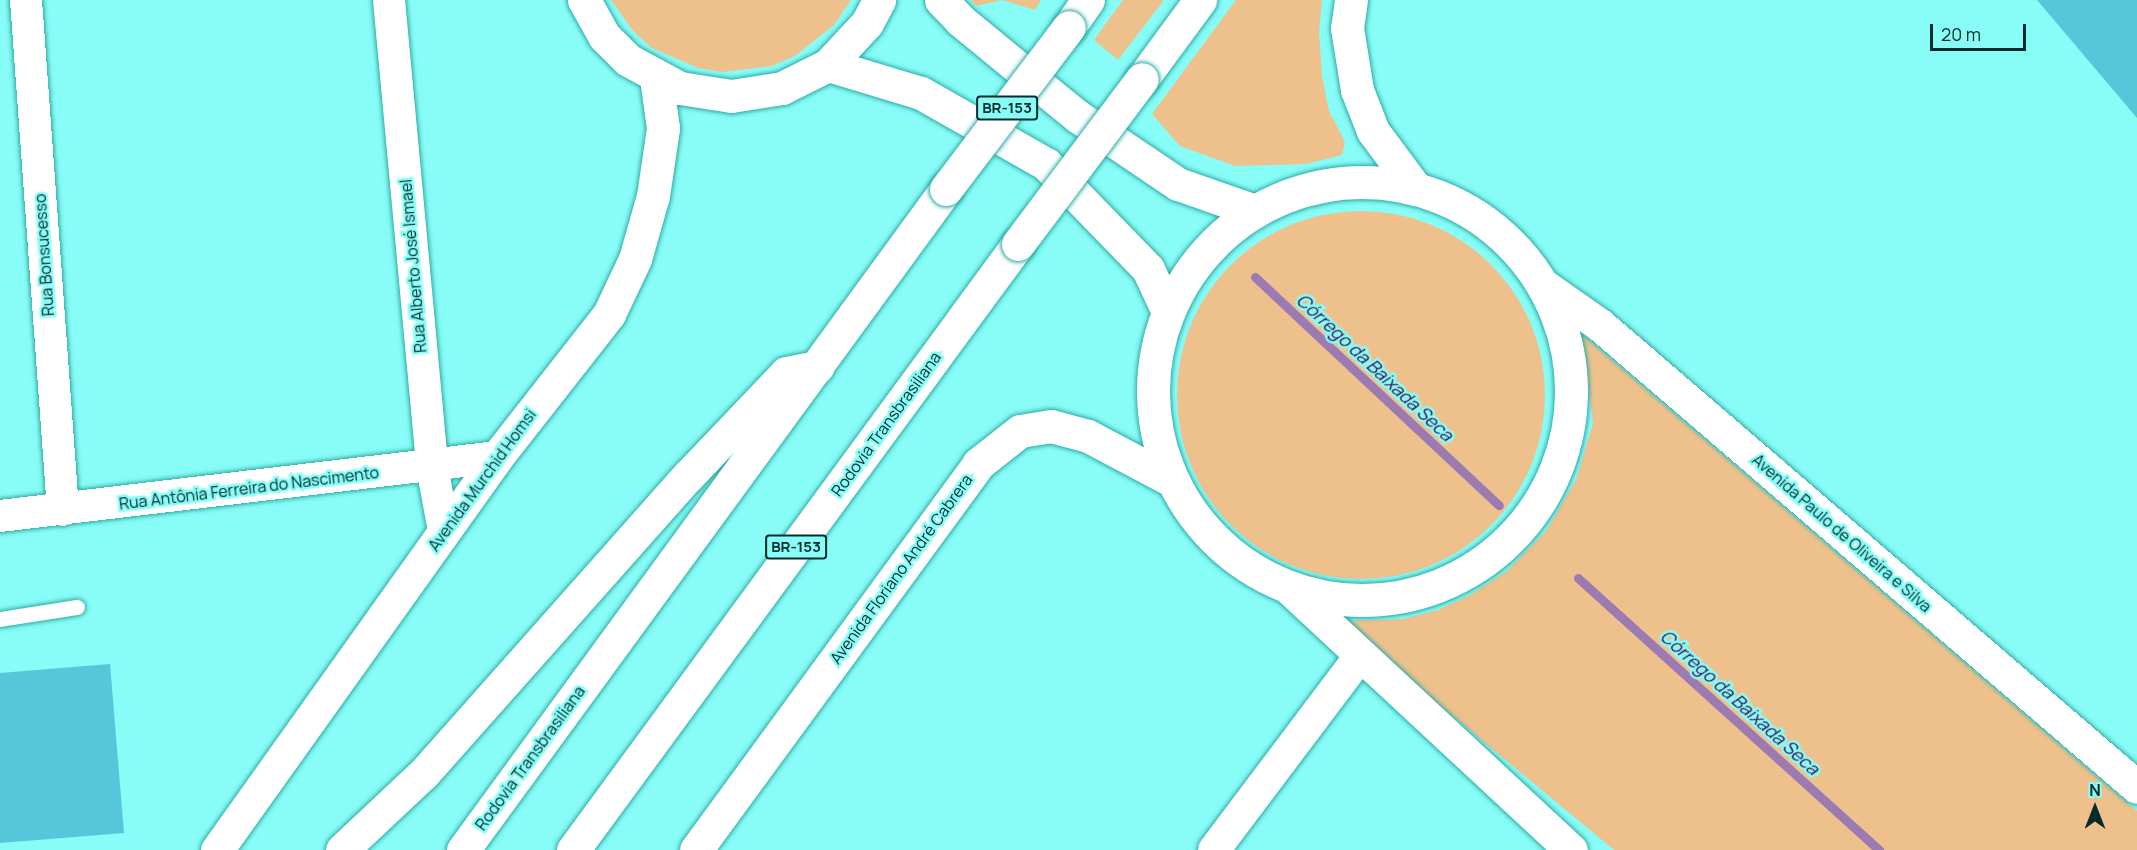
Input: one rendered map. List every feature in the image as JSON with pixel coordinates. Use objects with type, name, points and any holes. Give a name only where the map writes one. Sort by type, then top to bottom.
[{"type":"main road","points":[[580,2],[620,52],[656,78],[705,95],[757,95],[790,85],[828,65],[867,23],[879,0]]},
{"type":"main road","points":[[941,0],[960,20],[1077,116],[1178,184],[1255,211]]},
{"type":"main road","name":"Rodovia Transbrasiliana","points":[[463,850],[946,189],[1088,0]]},
{"type":"main road","name":"Rodovia Transbrasiliana","points":[[573,850],[1200,0]]},
{"type":"main road","points":[[1351,0],[1347,28],[1356,90],[1373,130],[1416,189]]},
{"type":"main road","points":[[828,65],[921,93],[1046,164],[1148,269],[1168,312]]},
{"type":"main road","name":"Avenida Murchid Homsi","points":[[217,850],[497,457],[609,314],[635,259],[653,196],[663,128],[656,78]]},
{"type":"main road","points":[[1384,183],[1416,189],[1476,215],[1502,235],[1543,285],[1567,345],[1571,409],[1556,471],[1523,526],[1474,568],[1415,594],[1350,600],[1287,587],[1258,573],[1223,547],[1187,507],[1171,480],[1155,424],[1152,379],[1168,312],[1183,282],[1203,254],[1255,211],[1317,187],[1384,183]]},
{"type":"main road","name":"Avenida Paulo de Oliveira e Silva","points":[[1543,285],[1600,325],[2137,787]]},
{"type":"main road","points":[[342,850],[424,773],[688,476],[786,373],[817,367]]},
{"type":"main road","name":"Avenida Floriano André Cabrera","points":[[696,850],[978,464],[1011,438],[1020,432],[1051,426],[1088,436],[1171,480]]},
{"type":"main road","points":[[1287,587],[1571,850]]},
{"type":"street","name":"Rua Bonsucesso","points":[[26,0],[63,510]]},
{"type":"street","name":"Rua Alberto José Ismael","points":[[389,0],[432,467],[444,531]]},
{"type":"street","name":"Rua Antônia Ferreira do Nascimento","points":[[0,516],[432,467],[497,457]]},
{"type":"street","points":[[1214,850],[1361,655]]},
{"type":"lane","points":[[0,619],[77,607]]},
{"type":"shaded area","points":[[611,0],[851,0],[834,25],[795,56],[772,66],[722,72],[698,68],[652,48],[633,31]]},
{"type":"shaded area","points":[[971,0],[1002,0],[976,6]]},
{"type":"shaded area","points":[[1002,0],[1041,0],[1035,10]]},
{"type":"shaded area","points":[[1123,0],[1164,0],[1118,60],[1094,40]]},
{"type":"shaded area","points":[[1236,0],[1322,0],[1319,32],[1322,76],[1329,111],[1345,142],[1342,155],[1306,164],[1235,166],[1180,146],[1152,114]]},
{"type":"shaded area","points":[[1361,211],[1397,214],[1431,225],[1463,242],[1491,265],[1514,293],[1531,325],[1542,359],[1545,395],[1542,431],[1531,465],[1514,497],[1491,525],[1463,548],[1431,565],[1397,576],[1361,579],[1325,576],[1291,565],[1259,548],[1231,525],[1208,497],[1191,465],[1180,431],[1177,395],[1180,359],[1191,325],[1208,293],[1231,265],[1259,242],[1291,225],[1325,214]]},
{"type":"shaded area","points":[[1582,334],[2137,811],[2137,850],[1614,850],[1338,621],[1403,619],[1438,610],[1472,594],[1507,571],[1546,531],[1576,480],[1593,423]]},
{"type":"building","points":[[2037,0],[2137,0],[2137,118]]},
{"type":"building","points":[[110,664],[124,833],[0,843],[0,673]]},
{"type":"waterway","name":"Córrego da Baixada Seca","points":[[1255,277],[1499,505]]},
{"type":"waterway","name":"Córrego da Baixada Seca","points":[[1578,578],[1879,850]]}]
